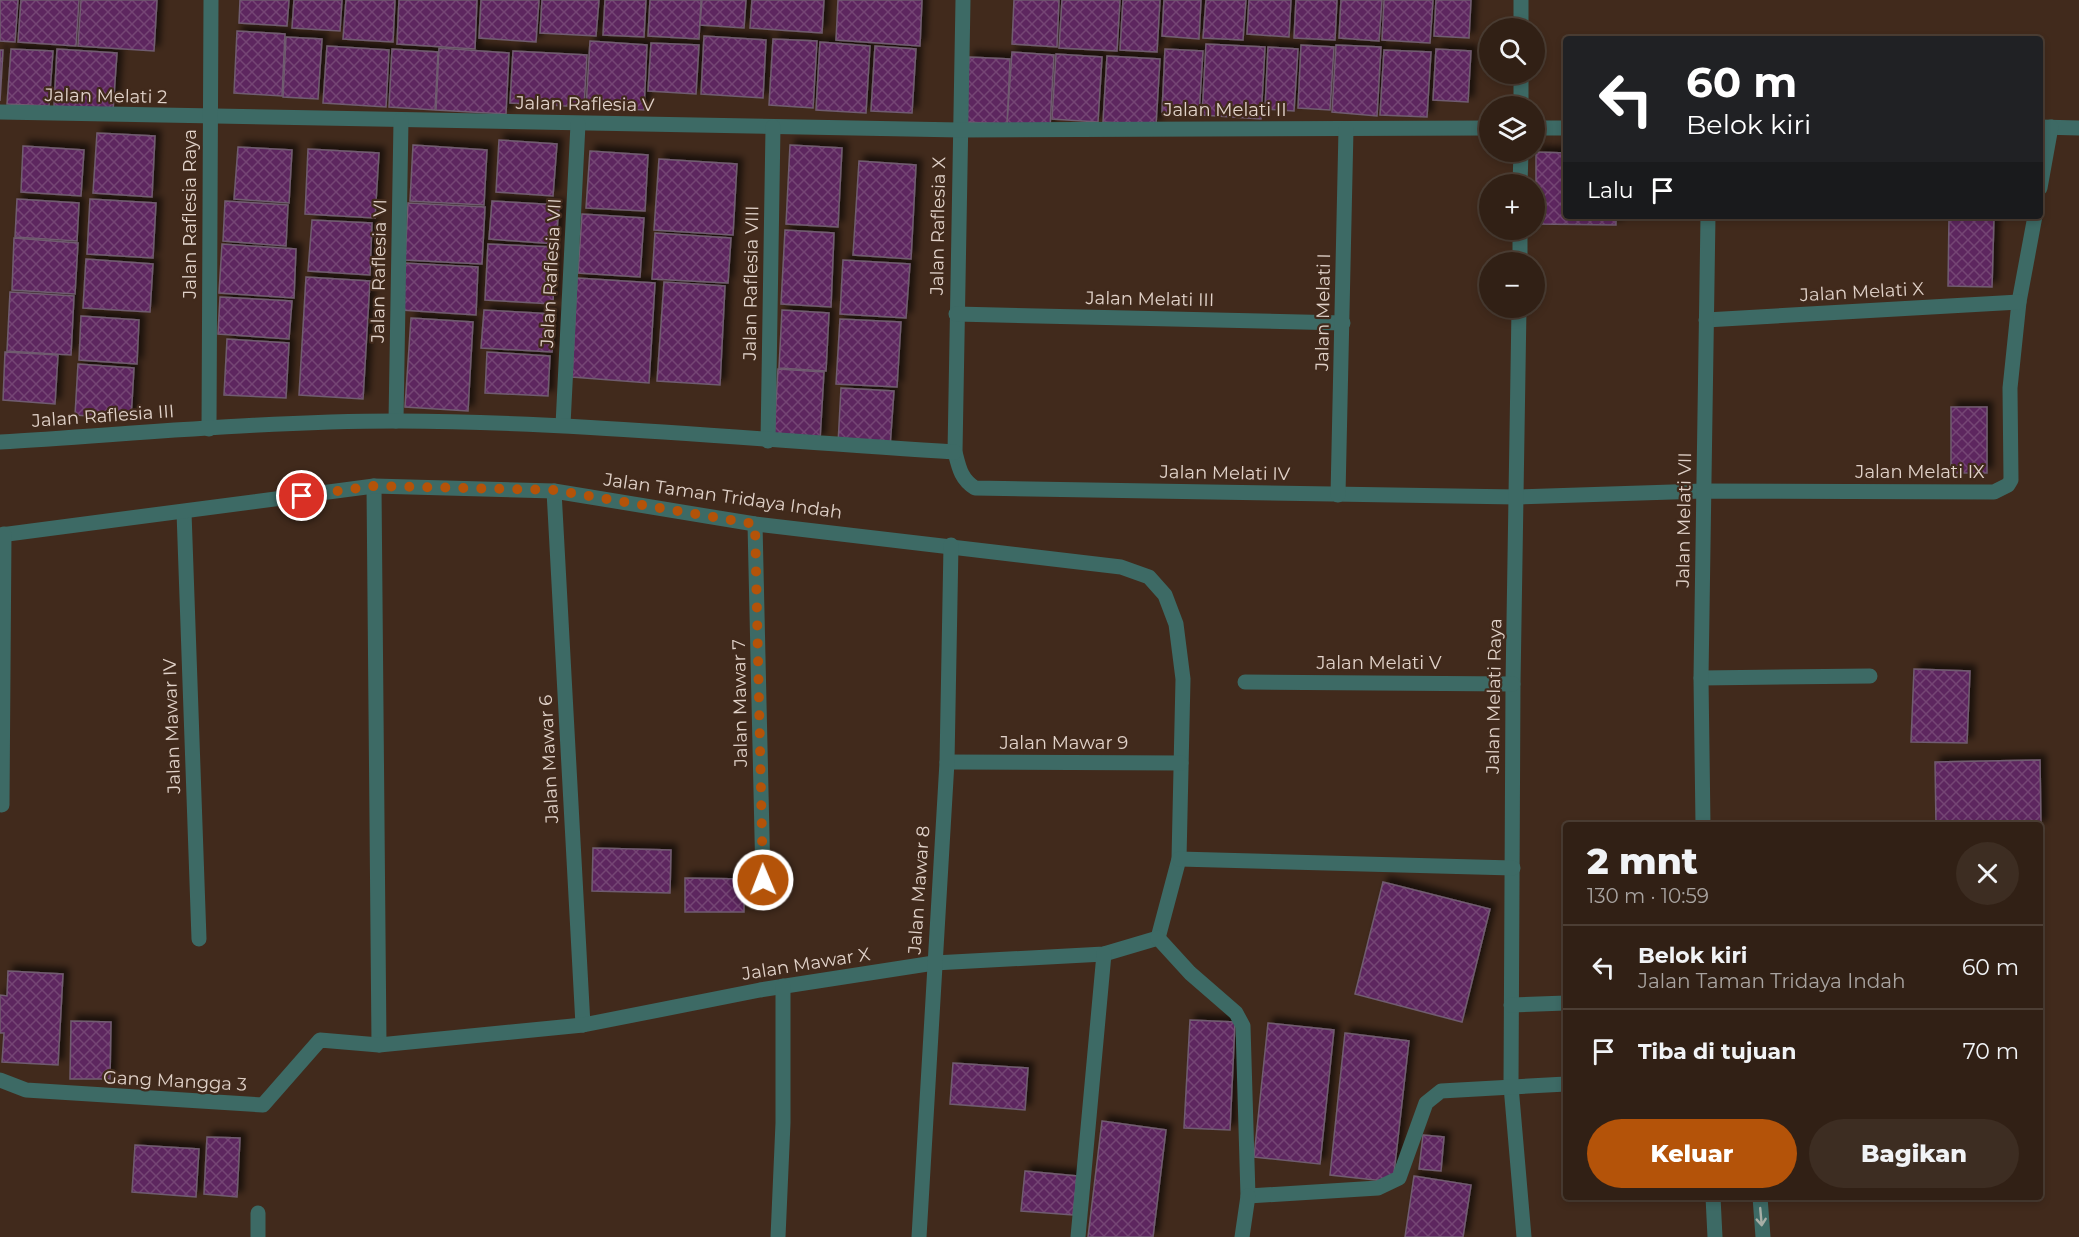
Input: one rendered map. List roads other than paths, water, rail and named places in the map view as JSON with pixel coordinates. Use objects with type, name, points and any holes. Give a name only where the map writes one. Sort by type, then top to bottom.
[{"type":"street","name":"Jalan Raflesia Raya","points":[[209,429],[211,0]]},
{"type":"street","name":"Jalan Raflesia X","points":[[955,452],[963,0]]},
{"type":"street","points":[[1521,0],[1521,18]]},
{"type":"street","name":"Jalan Melati 2","points":[[0,112],[210,118]]},
{"type":"street","name":"Jalan Raflesia V","points":[[210,118],[960,130]]},
{"type":"street","name":"Jalan Raflesia VI","points":[[396,422],[401,120]]},
{"type":"street","name":"Jalan Raflesia VII","points":[[563,425],[578,124]]},
{"type":"street","name":"Jalan Raflesia VIII","points":[[768,441],[773,127]]},
{"type":"street","points":[[2043,158],[2046,127],[2079,128]]},
{"type":"street","points":[[1545,128],[1563,128]]},
{"type":"street","name":"Jalan Melati I","points":[[1338,495],[1346,129]]},
{"type":"street","name":"Jalan Melati II","points":[[960,130],[1479,129]]},
{"type":"street","name":"Jalan Melati VII","points":[[1703,822],[1701,678],[1708,219]]},
{"type":"street","name":"Jalan Melati IX","points":[[1517,497],[1703,491],[2001,490],[2011,480],[2010,388],[2019,302],[2034,219]]},
{"type":"street","name":"Jalan Melati X","points":[[1706,320],[2019,302]]},
{"type":"street","name":"Jalan Melati III","points":[[956,314],[1343,322]]},
{"type":"street","name":"Jalan Melati Raya","points":[[1519,318],[1513,684],[1511,1086],[1524,1237]]},
{"type":"street","name":"Jalan Raflesia III","points":[[0,442],[209,429],[396,422],[563,425],[768,441],[955,452]]},
{"type":"street","name":"Jalan Melati IV","points":[[955,452],[960,474],[966,483],[975,488],[1517,497]]},
{"type":"street","points":[[374,486],[379,1045]]},
{"type":"street","name":"Jalan Taman Tridaya Indah","points":[[2,534],[374,486],[554,490],[755,524],[951,545],[1121,567],[1149,577],[1165,595],[1176,624],[1183,679],[1179,859]]},
{"type":"street","name":"Jalan Mawar 6","points":[[554,490],[583,1025]]},
{"type":"street","name":"Jalan Mawar IV","points":[[184,512],[199,939]]},
{"type":"street","name":"Jalan Mawar 7","points":[[755,524],[763,880]]},
{"type":"street","points":[[2,534],[2,805]]},
{"type":"street","name":"Jalan Mawar 8","points":[[920,1237],[947,762],[951,545]]},
{"type":"street","points":[[1701,678],[1870,676]]},
{"type":"street","name":"Jalan Melati V","points":[[1245,682],[1513,684]]},
{"type":"street","name":"Jalan Mawar 9","points":[[947,762],[1181,763]]},
{"type":"street","points":[[1242,1237],[1248,1196],[1243,1026],[1236,1013],[1190,973],[1158,938],[1179,859],[1513,868]]},
{"type":"street","name":"Jalan Mawar X","points":[[320,1040],[379,1045],[583,1025],[783,986],[934,963],[1104,954],[1158,938]]},
{"type":"street","points":[[1078,1237],[1104,954]]},
{"type":"street","points":[[778,1237],[783,1123],[783,986]]},
{"type":"street","points":[[1511,1005],[1563,1003]]},
{"type":"street","name":"Gang Mangga 3","points":[[0,1080],[27,1090],[263,1105],[320,1040]]},
{"type":"street","points":[[1248,1196],[1378,1188],[1389,1185],[1398,1178],[1426,1103],[1441,1092],[1563,1084]]},
{"type":"street","points":[[1713,1200],[1715,1237]]},
{"type":"street","points":[[1760,1200],[1763,1237]]},
{"type":"street","points":[[258,1213],[258,1237]]}]
